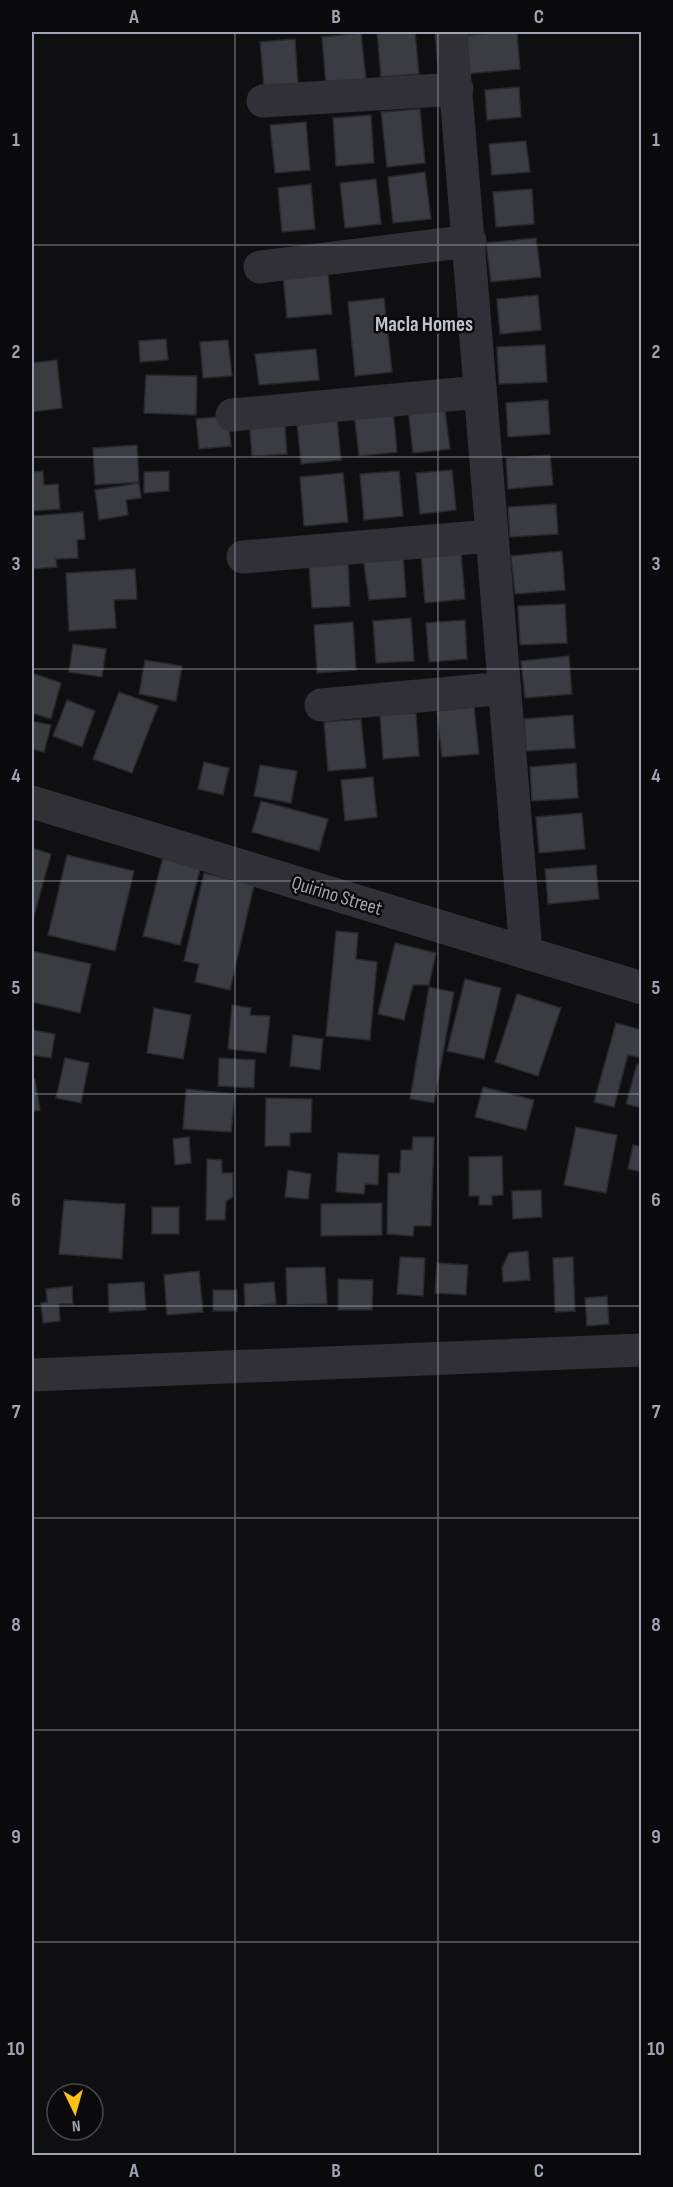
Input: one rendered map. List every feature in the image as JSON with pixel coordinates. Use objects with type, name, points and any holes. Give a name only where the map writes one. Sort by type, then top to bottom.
[{"type":"street","points":[[452,32],[526,952]]},
{"type":"street","points":[[262,100],[457,89]]},
{"type":"street","points":[[260,267],[470,241]]},
{"type":"street","points":[[231,415],[480,392]]},
{"type":"street","points":[[243,557],[491,537]]},
{"type":"street","points":[[321,705],[505,688]]},
{"type":"street","name":"Quirino Street","points":[[32,802],[642,988]]},
{"type":"street","points":[[32,1375],[642,1350]]},
{"type":"building","points":[[377,32],[415,32],[419,74],[381,77]]},
{"type":"building","points":[[517,32],[520,69],[464,74],[460,36]]},
{"type":"building","points":[[361,33],[366,81],[326,85],[322,37]]},
{"type":"building","points":[[295,39],[298,85],[264,88],[260,42]]},
{"type":"building","points":[[519,87],[521,117],[487,120],[485,90]]},
{"type":"building","points":[[420,109],[425,163],[387,167],[381,112]]},
{"type":"building","points":[[371,115],[374,163],[336,166],[333,118]]},
{"type":"building","points":[[306,122],[310,170],[275,173],[270,125]]},
{"type":"building","points":[[526,141],[530,172],[492,175],[489,144]]},
{"type":"building","points":[[425,172],[431,219],[393,223],[388,177]]},
{"type":"building","points":[[376,179],[381,224],[345,228],[340,183]]},
{"type":"building","points":[[311,184],[315,229],[282,232],[278,188]]},
{"type":"building","points":[[532,189],[534,224],[496,227],[493,192]]},
{"type":"building","points":[[536,238],[541,277],[491,282],[486,243]]},
{"type":"building","points":[[328,273],[332,314],[287,318],[283,276]]},
{"type":"building","points":[[538,295],[541,330],[500,334],[497,299]]},
{"type":"building","points":[[384,298],[392,372],[355,376],[348,302]]},
{"type":"building","points":[[166,339],[168,360],[140,362],[139,341]]},
{"type":"building","points":[[228,340],[232,376],[203,378],[200,342]]},
{"type":"building","points":[[545,345],[547,382],[499,384],[497,347]]},
{"type":"building","points":[[316,349],[319,380],[259,385],[255,354]]},
{"type":"building","points":[[57,360],[62,408],[32,412],[32,363]]},
{"type":"building","points":[[146,375],[197,376],[196,415],[144,413]]},
{"type":"building","points":[[548,400],[550,434],[508,437],[506,403]]},
{"type":"building","points":[[444,403],[450,449],[413,453],[408,408]]},
{"type":"building","points":[[336,408],[341,460],[301,464],[296,412]]},
{"type":"building","points":[[393,409],[397,452],[359,456],[354,413]]},
{"type":"building","points":[[284,415],[287,454],[252,456],[249,418]]},
{"type":"building","points":[[228,416],[231,446],[199,449],[196,419]]},
{"type":"building","points":[[137,445],[139,482],[95,485],[93,448]]},
{"type":"building","points":[[550,455],[553,485],[508,489],[506,458]]},
{"type":"building","points":[[452,470],[456,510],[420,514],[416,473]]},
{"type":"building","points":[[43,471],[44,485],[58,484],[60,509],[32,511],[32,472]]},
{"type":"building","points":[[169,471],[169,491],[144,493],[144,472]]},
{"type":"building","points":[[399,471],[403,516],[364,520],[360,474]]},
{"type":"building","points":[[343,473],[348,522],[304,526],[300,477]]},
{"type":"building","points":[[139,483],[141,498],[126,500],[128,515],[99,520],[95,490]]},
{"type":"building","points":[[556,504],[558,534],[510,537],[508,507]]},
{"type":"building","points":[[83,512],[85,539],[77,540],[78,558],[56,559],[57,567],[32,569],[32,516]]},
{"type":"building","points":[[562,551],[565,590],[515,594],[511,556]]},
{"type":"building","points":[[461,552],[465,599],[425,603],[421,555]]},
{"type":"building","points":[[403,554],[406,597],[369,600],[363,557]]},
{"type":"building","points":[[348,561],[350,606],[312,608],[309,563]]},
{"type":"building","points":[[135,569],[137,599],[114,600],[116,628],[69,631],[66,573]]},
{"type":"building","points":[[565,604],[567,643],[520,645],[518,606]]},
{"type":"building","points":[[411,618],[414,661],[376,663],[373,621]]},
{"type":"building","points":[[465,620],[467,659],[429,662],[426,623]]},
{"type":"building","points":[[353,622],[356,670],[317,673],[314,625]]},
{"type":"building","points":[[73,644],[106,649],[102,677],[69,672]]},
{"type":"building","points":[[569,656],[572,694],[525,698],[521,661]]},
{"type":"building","points":[[145,660],[182,666],[176,701],[139,694]]},
{"type":"building","points":[[32,673],[61,683],[51,719],[32,713]]},
{"type":"building","points":[[119,692],[158,706],[132,773],[93,759]]},
{"type":"building","points":[[67,700],[95,711],[82,747],[53,736]]},
{"type":"building","points":[[474,707],[479,754],[442,757],[437,711]]},
{"type":"building","points":[[416,713],[419,756],[383,759],[380,715]]},
{"type":"building","points":[[573,715],[575,748],[526,751],[524,719]]},
{"type":"building","points":[[361,719],[366,768],[328,771],[324,722]]},
{"type":"building","points":[[32,721],[51,725],[44,752],[32,749]]},
{"type":"building","points":[[204,762],[229,768],[223,795],[198,789]]},
{"type":"building","points":[[576,763],[578,798],[532,801],[530,767]]},
{"type":"building","points":[[260,765],[297,771],[291,803],[254,796]]},
{"type":"building","points":[[373,777],[377,817],[345,821],[341,780]]},
{"type":"building","points":[[261,801],[328,819],[319,851],[252,832]]},
{"type":"building","points":[[582,813],[585,849],[539,853],[536,817]]},
{"type":"building","points":[[32,848],[51,854],[33,920],[32,920]]},
{"type":"building","points":[[67,855],[134,871],[115,951],[48,935]]},
{"type":"building","points":[[163,857],[201,866],[180,945],[143,936]]},
{"type":"building","points":[[596,865],[599,899],[548,904],[545,869]]},
{"type":"building","points":[[204,873],[254,885],[230,990],[195,982],[199,964],[184,961]]},
{"type":"building","points":[[336,931],[358,933],[356,959],[377,962],[370,1040],[326,1036]]},
{"type":"building","points":[[395,943],[436,953],[429,985],[413,985],[404,1020],[378,1014]]},
{"type":"building","points":[[32,951],[91,964],[80,1013],[32,1002]]},
{"type":"building","points":[[465,979],[501,988],[484,1059],[447,1051]]},
{"type":"building","points":[[429,987],[454,992],[434,1103],[410,1099]]},
{"type":"building","points":[[517,994],[561,1008],[538,1076],[495,1062]]},
{"type":"building","points":[[232,1005],[251,1008],[250,1015],[270,1016],[266,1053],[228,1049]]},
{"type":"building","points":[[154,1008],[191,1015],[183,1059],[147,1053]]},
{"type":"building","points":[[616,1023],[642,1030],[642,1058],[628,1055],[614,1107],[594,1102]]},
{"type":"building","points":[[32,1030],[55,1034],[51,1058],[32,1055]]},
{"type":"building","points":[[293,1035],[323,1039],[320,1070],[290,1066]]},
{"type":"building","points":[[65,1058],[89,1063],[81,1103],[56,1098]]},
{"type":"building","points":[[219,1058],[255,1060],[254,1088],[218,1086]]},
{"type":"building","points":[[637,1064],[642,1065],[642,1108],[626,1104]]},
{"type":"building","points":[[32,1079],[35,1079],[40,1110],[32,1112]]},
{"type":"building","points":[[483,1087],[534,1100],[526,1130],[475,1117]]},
{"type":"building","points":[[186,1089],[235,1094],[231,1132],[183,1129]]},
{"type":"building","points":[[266,1098],[312,1099],[311,1132],[290,1133],[290,1146],[265,1146]]},
{"type":"building","points":[[576,1127],[617,1135],[606,1193],[564,1185]]},
{"type":"building","points":[[189,1137],[191,1163],[175,1165],[173,1139]]},
{"type":"building","points":[[413,1137],[434,1137],[431,1226],[414,1226],[413,1236],[387,1234],[388,1173],[400,1173],[401,1150],[412,1150]]},
{"type":"building","points":[[633,1145],[642,1147],[642,1172],[628,1169]]},
{"type":"building","points":[[338,1153],[379,1155],[378,1185],[365,1184],[364,1194],[336,1192]]},
{"type":"building","points":[[502,1156],[503,1195],[492,1196],[492,1205],[479,1205],[479,1196],[469,1196],[469,1157]]},
{"type":"building","points":[[207,1159],[222,1160],[222,1173],[233,1173],[233,1197],[226,1201],[225,1220],[206,1220]]},
{"type":"building","points":[[288,1170],[311,1174],[308,1199],[285,1197]]},
{"type":"building","points":[[541,1190],[542,1217],[513,1219],[512,1191]]},
{"type":"building","points":[[64,1200],[125,1204],[122,1259],[59,1254]]},
{"type":"building","points":[[382,1203],[382,1235],[321,1236],[321,1204]]},
{"type":"building","points":[[152,1207],[179,1207],[179,1234],[152,1234]]},
{"type":"building","points":[[528,1251],[530,1280],[503,1282],[502,1268],[509,1253]]},
{"type":"building","points":[[400,1257],[425,1258],[423,1296],[397,1294]]},
{"type":"building","points":[[573,1257],[575,1311],[555,1312],[553,1258]]},
{"type":"building","points":[[437,1263],[468,1265],[466,1295],[435,1293]]},
{"type":"building","points":[[325,1267],[327,1304],[287,1305],[286,1268]]},
{"type":"building","points":[[199,1271],[203,1312],[167,1315],[164,1275]]},
{"type":"building","points":[[338,1279],[373,1280],[372,1310],[338,1310]]},
{"type":"building","points":[[144,1282],[146,1310],[109,1312],[108,1284]]},
{"type":"building","points":[[274,1282],[276,1304],[245,1306],[244,1284]]},
{"type":"building","points":[[72,1286],[73,1304],[59,1304],[60,1321],[43,1323],[41,1303],[47,1302],[46,1289]]},
{"type":"building","points":[[213,1290],[237,1290],[237,1311],[213,1311]]},
{"type":"building","points":[[607,1296],[609,1324],[587,1326],[585,1298]]},
{"type":"district","name":"Macla Homes","points":[[424,324]]}]
